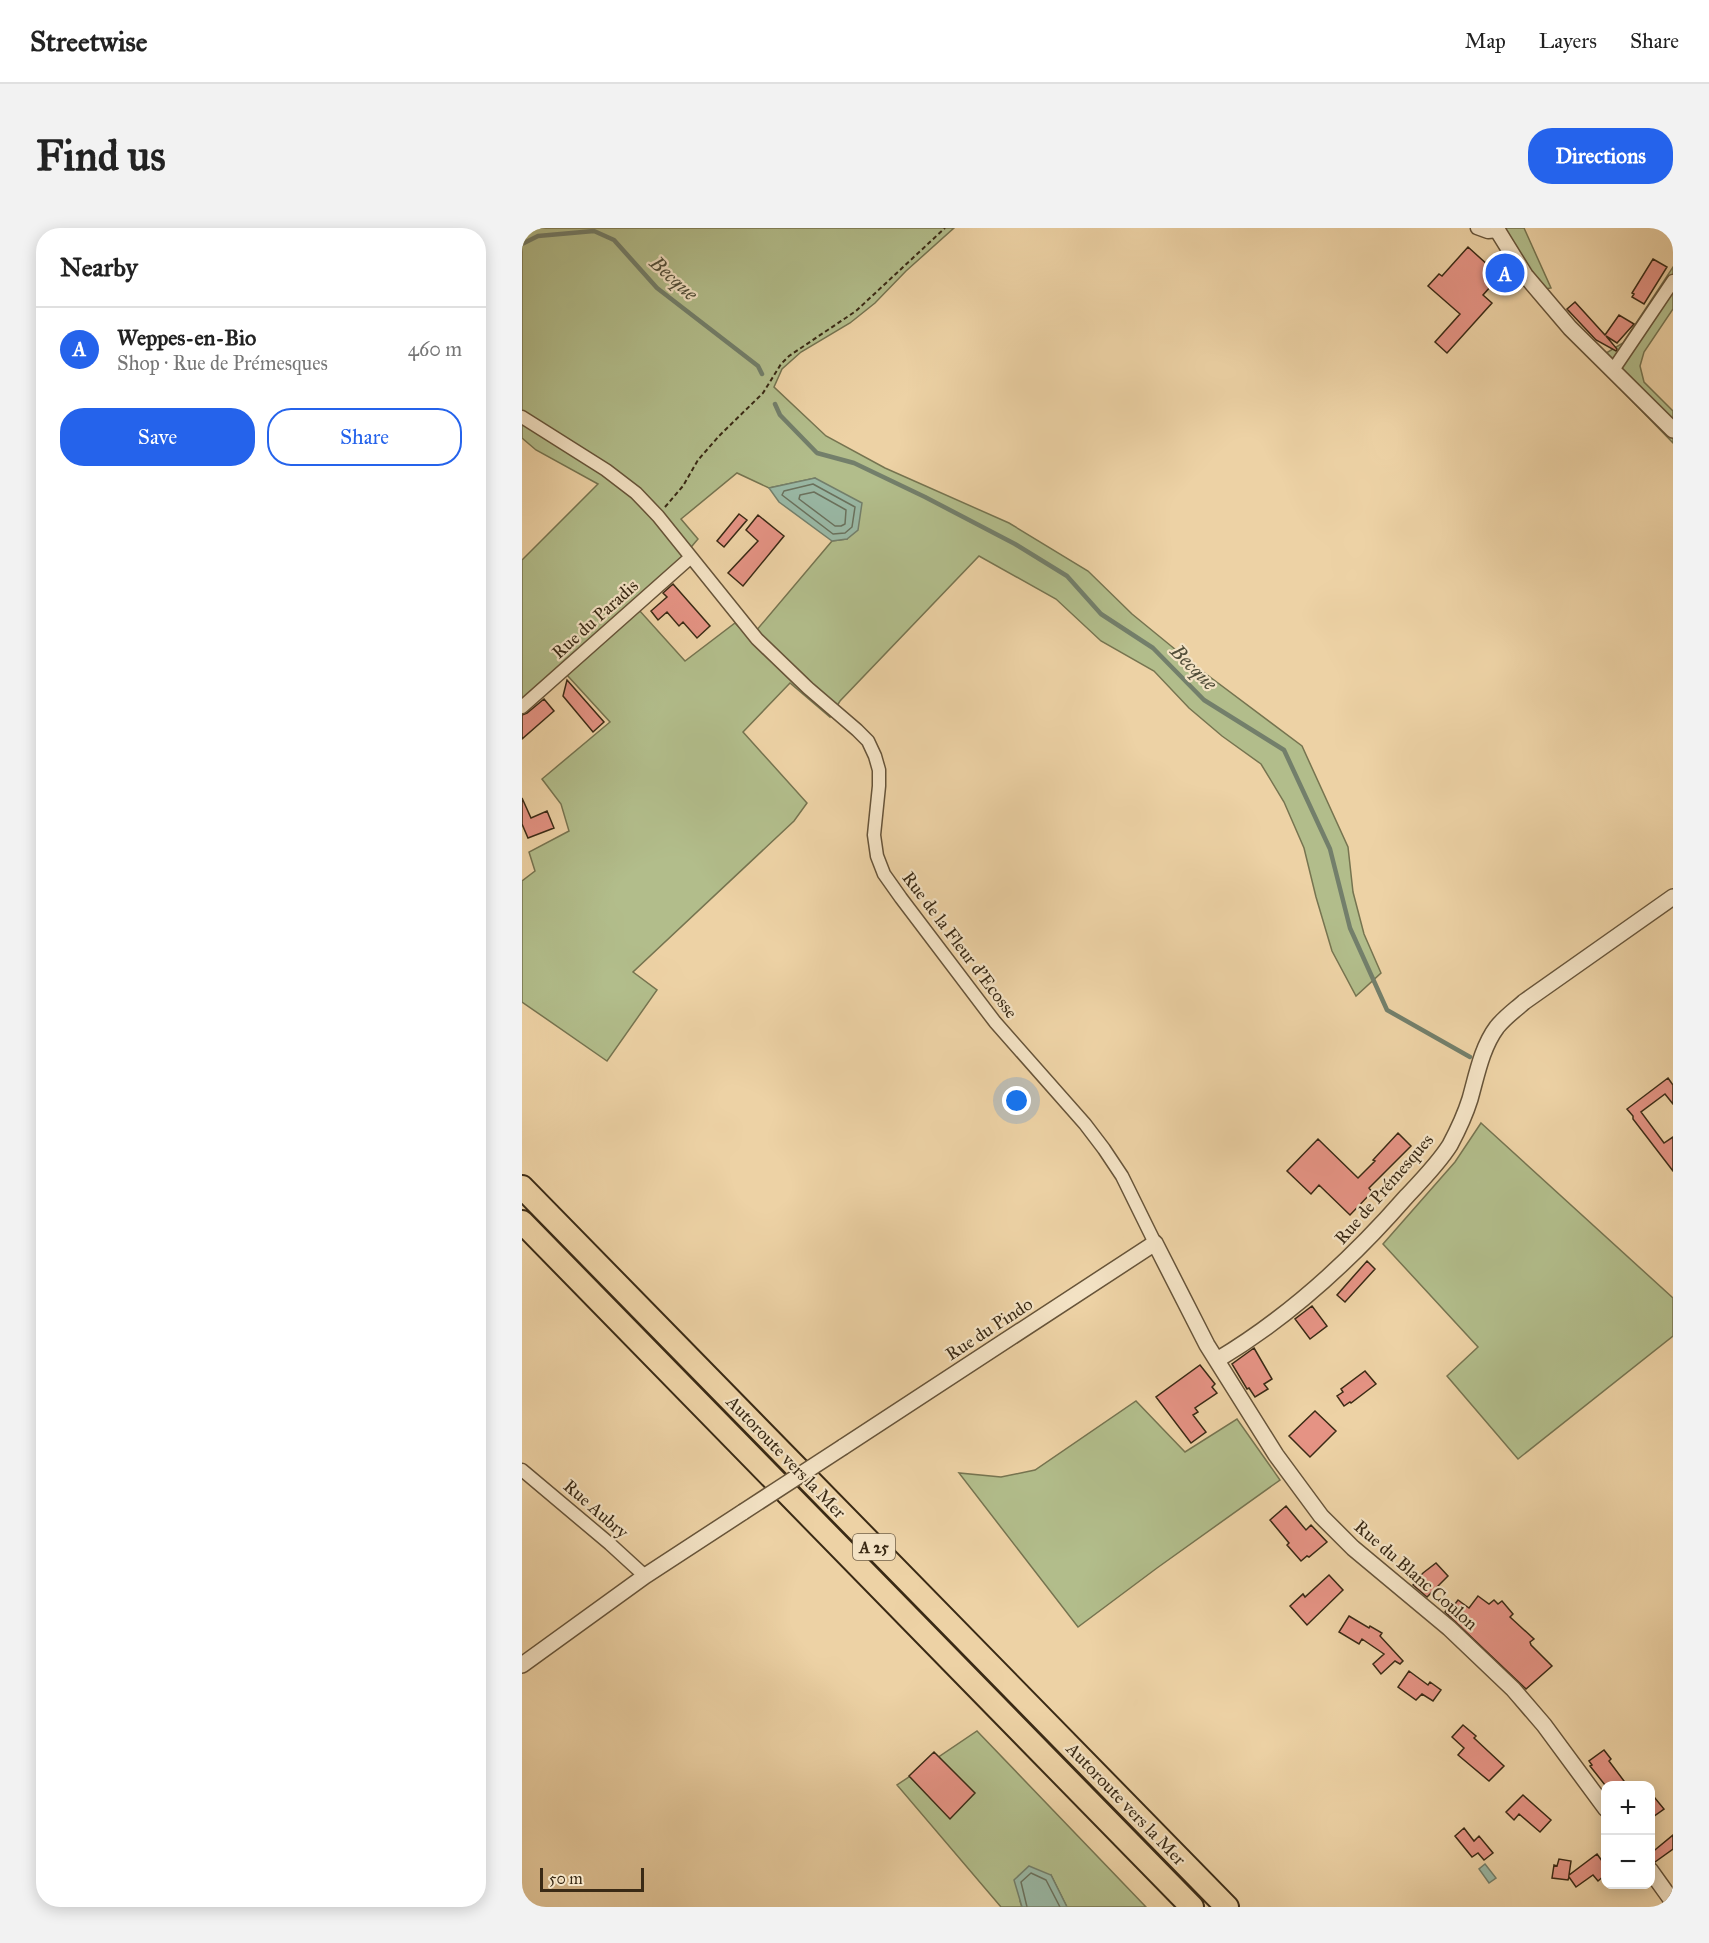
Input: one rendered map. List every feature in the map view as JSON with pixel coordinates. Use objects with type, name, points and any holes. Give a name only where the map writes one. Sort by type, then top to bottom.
[{"type":"highway","name":"Autoroute vers la Mer","points":[[522,1187],[1227,1907]]},
{"type":"highway","name":"A 25","points":[[522,1222],[1192,1907]]},
{"type":"street","points":[[1477,228],[1488,232],[1497,229],[1516,263],[1570,328],[1673,430]]},
{"type":"street","points":[[1613,370],[1673,281]]},
{"type":"street","name":"Rue de la Fleur d'Ecosse","points":[[522,417],[617,477],[636,493],[658,516],[758,639],[867,741],[879,770],[874,835],[877,856],[884,874],[1002,1030],[1085,1124],[1104,1149],[1131,1192],[1155,1243]]},
{"type":"street","name":"Rue du Paradis","points":[[522,707],[691,557]]},
{"type":"street","name":"Rue de Prémesques","points":[[1217,1360],[1244,1344],[1332,1275],[1377,1230],[1434,1166],[1460,1124],[1485,1048],[1503,1020],[1524,1002],[1673,897]]},
{"type":"street","name":"Rue du Blanc Coulon","points":[[1155,1243],[1207,1345],[1276,1455],[1321,1516],[1353,1548],[1449,1628],[1513,1689],[1544,1725],[1601,1803]]},
{"type":"street","name":"Rue du Pindo","points":[[645,1576],[1155,1243]]},
{"type":"street","name":"Rue Aubry","points":[[522,1470],[645,1576]]},
{"type":"street","points":[[522,1665],[645,1576]]},
{"type":"street","points":[[1655,1877],[1673,1902]]},
{"type":"path","points":[[658,516],[683,486],[698,460],[719,436],[764,393],[776,371],[789,356],[867,301],[945,228]]},
{"type":"green space","points":[[522,228],[954,228],[906,271],[875,303],[850,323],[801,352],[782,369],[774,387],[826,436],[885,468],[1009,523],[1088,571],[1132,614],[1198,668],[1302,746],[1348,847],[1353,892],[1364,934],[1381,973],[1356,996],[1332,951],[1304,848],[1284,802],[1261,764],[1222,736],[1189,708],[1154,671],[1101,641],[1056,599],[979,556],[840,701],[830,717],[790,683],[743,732],[807,803],[794,821],[633,972],[657,990],[607,1061],[522,1002],[522,881],[535,871],[529,852],[569,831],[561,804],[542,779],[610,722],[567,675],[639,610],[685,661],[735,623],[750,638],[832,541],[847,539],[815,478],[769,488],[737,473],[681,519],[698,539],[681,559],[522,704],[522,560],[598,484],[536,450],[522,438]]},
{"type":"green space","points":[[1504,228],[1524,228],[1551,288],[1545,289],[1520,257]]},
{"type":"green space","points":[[1673,267],[1673,309],[1644,352],[1640,366],[1644,382],[1673,411],[1673,443],[1593,361],[1623,343]]},
{"type":"green space","points":[[1481,1123],[1673,1298],[1673,1336],[1518,1459],[1447,1376],[1478,1347],[1383,1244],[1455,1162]]},
{"type":"green space","points":[[1136,1401],[1185,1452],[1237,1419],[1280,1480],[1078,1627],[959,1473],[1001,1477],[1035,1470]]},
{"type":"green space","points":[[977,1731],[1146,1907],[1067,1907],[1051,1875],[1020,1901],[1022,1907],[1001,1907],[897,1785]]},
{"type":"water","points":[[815,478],[862,503],[858,530],[847,539],[832,541],[779,502],[769,488]]},
{"type":"water","points":[[1485,1864],[1496,1878],[1489,1883],[1479,1869]]},
{"type":"water","points":[[1029,1866],[1051,1875],[1067,1907],[1022,1907],[1014,1880]]},
{"type":"building","points":[[1468,247],[1500,276],[1483,295],[1492,303],[1447,353],[1435,342],[1460,314],[1428,286],[1439,274],[1442,276]]},
{"type":"building","points":[[1653,259],[1667,267],[1644,304],[1632,297],[1634,294],[1632,293]]},
{"type":"building","points":[[1575,302],[1605,335],[1619,315],[1634,324],[1617,343],[1606,336],[1617,349],[1616,351],[1596,340],[1567,309]]},
{"type":"building","points":[[739,514],[747,520],[724,547],[717,541]]},
{"type":"building","points":[[758,515],[784,536],[743,586],[728,573],[758,541],[746,530]]},
{"type":"building","points":[[673,584],[710,626],[697,638],[683,622],[679,626],[667,612],[658,620],[651,611],[667,597],[663,593]]},
{"type":"building","points":[[567,680],[604,722],[593,732],[563,696]]},
{"type":"building","points":[[544,699],[554,711],[522,739],[522,715]]},
{"type":"building","points":[[522,798],[531,818],[547,811],[554,828],[528,838],[522,824]]},
{"type":"building","points":[[1668,1078],[1673,1085],[1673,1104],[1665,1094],[1641,1112],[1664,1143],[1673,1137],[1673,1171],[1627,1109]]},
{"type":"building","points":[[1398,1133],[1411,1146],[1369,1188],[1372,1192],[1350,1215],[1319,1185],[1311,1194],[1287,1171],[1318,1139],[1358,1178]]},
{"type":"building","points":[[1367,1261],[1375,1269],[1345,1302],[1337,1295]]},
{"type":"building","points":[[1312,1306],[1327,1326],[1310,1339],[1295,1319]]},
{"type":"building","points":[[1254,1348],[1272,1379],[1264,1384],[1268,1389],[1255,1397],[1249,1388],[1247,1389],[1232,1364]]},
{"type":"building","points":[[1200,1365],[1215,1384],[1212,1387],[1217,1393],[1195,1408],[1198,1412],[1193,1415],[1206,1432],[1191,1443],[1156,1397]]},
{"type":"building","points":[[1365,1371],[1376,1384],[1344,1406],[1337,1396],[1343,1392],[1341,1389]]},
{"type":"building","points":[[1315,1411],[1336,1431],[1310,1457],[1289,1436]]},
{"type":"building","points":[[1286,1506],[1306,1530],[1311,1525],[1327,1542],[1301,1561],[1270,1520]]},
{"type":"building","points":[[1436,1563],[1448,1576],[1427,1597],[1413,1585]]},
{"type":"building","points":[[1329,1575],[1343,1590],[1307,1625],[1290,1606],[1303,1594],[1305,1597]]},
{"type":"building","points":[[1478,1596],[1489,1604],[1494,1600],[1498,1604],[1502,1601],[1513,1614],[1510,1617],[1534,1639],[1530,1642],[1531,1645],[1552,1666],[1526,1689],[1445,1612],[1452,1602],[1455,1604],[1458,1600],[1469,1608]]},
{"type":"building","points":[[1349,1616],[1382,1633],[1380,1636],[1403,1661],[1400,1664],[1395,1661],[1381,1674],[1373,1664],[1384,1654],[1362,1639],[1359,1644],[1339,1632]]},
{"type":"building","points":[[1409,1671],[1428,1685],[1430,1682],[1441,1690],[1433,1701],[1422,1694],[1416,1700],[1398,1687]]},
{"type":"building","points":[[1463,1725],[1504,1766],[1489,1781],[1458,1755],[1464,1748],[1452,1737]]},
{"type":"building","points":[[1604,1750],[1624,1781],[1602,1781],[1590,1766],[1592,1765],[1589,1761]]},
{"type":"building","points":[[934,1752],[975,1793],[950,1819],[909,1776]]},
{"type":"building","points":[[1523,1795],[1551,1820],[1540,1832],[1519,1814],[1514,1820],[1506,1812]]},
{"type":"building","points":[[1655,1798],[1664,1809],[1655,1815]]},
{"type":"building","points":[[1464,1828],[1474,1841],[1479,1836],[1493,1853],[1484,1860],[1478,1853],[1472,1857],[1455,1836]]},
{"type":"building","points":[[1673,1835],[1673,1849],[1655,1862],[1655,1850]]},
{"type":"building","points":[[1597,1854],[1601,1860],[1601,1878],[1598,1881],[1593,1875],[1576,1887],[1569,1877],[1568,1880],[1552,1878],[1554,1865],[1557,1866],[1559,1859],[1571,1861],[1569,1875]]},
{"type":"waterway","name":"Becque","points":[[522,244],[538,236],[594,231],[614,240],[657,288],[758,366],[762,374]]},
{"type":"waterway","name":"Becque","points":[[775,404],[780,415],[817,453],[854,463],[925,497],[1015,544],[1067,576],[1101,614],[1153,648],[1204,700],[1284,750],[1330,849],[1350,928],[1387,1010],[1470,1057]]},
{"type":"place","name":"Weppes-en-Bio","points":[[1505,273]]}]
